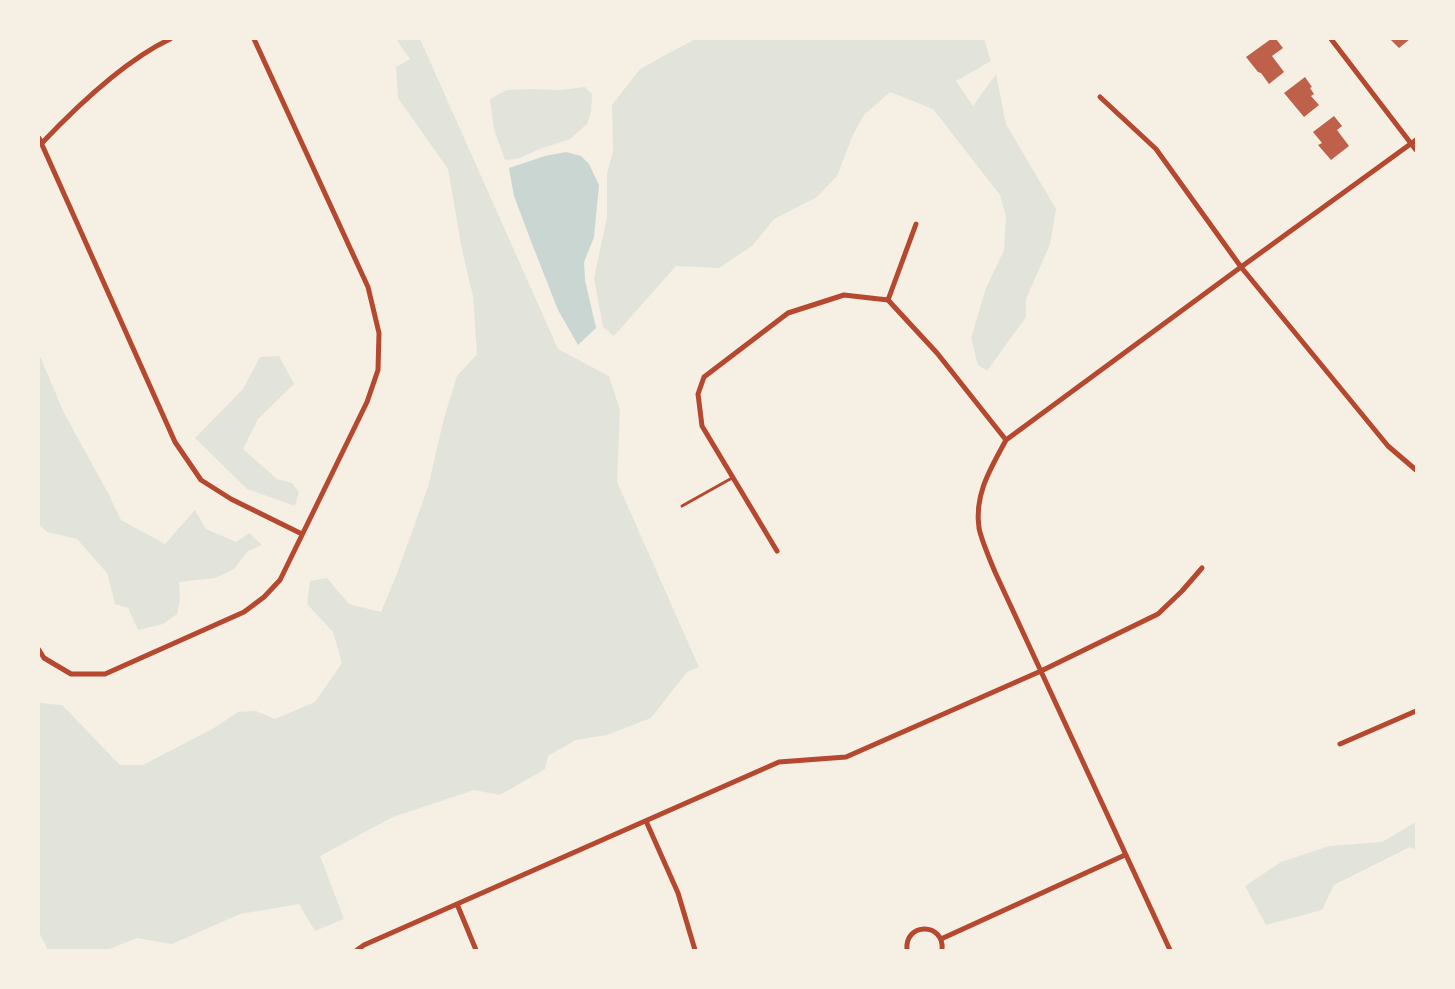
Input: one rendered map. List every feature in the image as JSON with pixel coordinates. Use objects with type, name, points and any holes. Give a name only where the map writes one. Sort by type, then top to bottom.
[{"type":"street","points":[[170,39],[159,44],[118,72],[40,142],[175,442],[201,480],[231,499],[302,534]]},
{"type":"street","points":[[39,650],[44,658],[70,674],[105,674],[244,612],[264,597],[280,580],[367,402],[378,370],[379,333],[368,287],[254,39]]},
{"type":"street","points":[[1331,39],[1414,142],[1416,150]]},
{"type":"street","points":[[1100,97],[1156,149],[1241,267],[1388,446],[1416,470]]},
{"type":"street","points":[[1170,950],[995,572],[979,528],[979,497],[987,476],[1006,440],[1414,142]]},
{"type":"street","points":[[888,300],[916,224]]},
{"type":"street","points":[[777,551],[702,426],[698,394],[704,377],[788,312],[844,295],[888,300],[937,353],[1006,440]]},
{"type":"street","points":[[357,950],[364,945],[779,762],[846,757],[1041,671],[1158,614],[1202,568]]},
{"type":"street","points":[[1340,744],[1416,711]]},
{"type":"street","points":[[646,821],[678,893],[696,950]]},
{"type":"street","points":[[941,939],[1125,855]]},
{"type":"street","points":[[457,904],[476,950]]},
{"type":"street","points":[[907,950],[906,946],[909,938],[918,930],[923,929],[931,930],[938,935],[941,939],[942,950]]},
{"type":"lane","points":[[682,506],[732,478]]},
{"type":"shaded area","points":[[396,39],[420,39],[558,349],[609,376],[620,410],[617,482],[699,667],[687,672],[651,718],[607,735],[576,740],[548,756],[545,769],[500,795],[474,790],[393,817],[320,856],[344,919],[315,931],[299,904],[240,914],[172,944],[137,938],[107,950],[48,950],[39,932],[39,703],[62,705],[120,765],[143,765],[214,728],[238,712],[256,711],[275,719],[315,702],[342,663],[333,632],[307,604],[310,581],[327,578],[349,604],[381,612],[398,571],[428,487],[444,418],[457,376],[477,354],[473,296],[462,250],[448,169],[398,98],[396,67],[410,59]]},
{"type":"shaded area","points":[[695,39],[984,39],[991,61],[956,81],[973,106],[996,74],[1006,124],[1056,209],[1050,244],[1026,299],[1026,317],[987,371],[978,365],[971,338],[986,288],[1004,250],[1006,217],[1000,195],[933,109],[890,92],[864,115],[852,137],[837,176],[817,197],[774,219],[753,245],[719,268],[676,266],[614,336],[603,327],[594,278],[607,217],[607,174],[613,151],[612,105],[640,69]]},
{"type":"shaded area","points":[[585,87],[592,94],[591,112],[587,124],[570,139],[517,159],[505,160],[494,130],[490,99],[507,90],[560,90]]},
{"type":"shaded area","points":[[566,152],[581,156],[589,164],[599,185],[594,237],[584,262],[585,280],[596,328],[578,345],[558,310],[529,236],[514,196],[509,168],[545,156]]},
{"type":"shaded area","points":[[40,356],[64,413],[121,520],[165,544],[195,510],[206,529],[236,542],[249,533],[262,545],[248,551],[234,569],[215,578],[179,582],[180,599],[177,614],[163,624],[138,630],[128,608],[115,604],[107,573],[77,539],[47,532],[39,524]]},
{"type":"shaded area","points":[[279,356],[294,384],[258,419],[243,449],[277,479],[292,483],[299,492],[295,506],[247,489],[195,438],[243,389],[260,357]]},
{"type":"shaded area","points":[[1416,822],[1416,850],[1410,847],[1334,885],[1322,910],[1266,925],[1245,886],[1281,862],[1329,846],[1382,842]]},
{"type":"building","points":[[1271,39],[1276,39],[1283,48],[1272,56],[1284,72],[1269,84],[1246,57]]},
{"type":"building","points":[[1390,39],[1410,39],[1399,48]]},
{"type":"building","points":[[1305,77],[1312,87],[1310,88],[1314,94],[1311,96],[1319,105],[1304,117],[1284,93]]},
{"type":"building","points":[[1334,116],[1342,126],[1337,130],[1349,146],[1331,160],[1318,145],[1322,143],[1313,132]]}]
